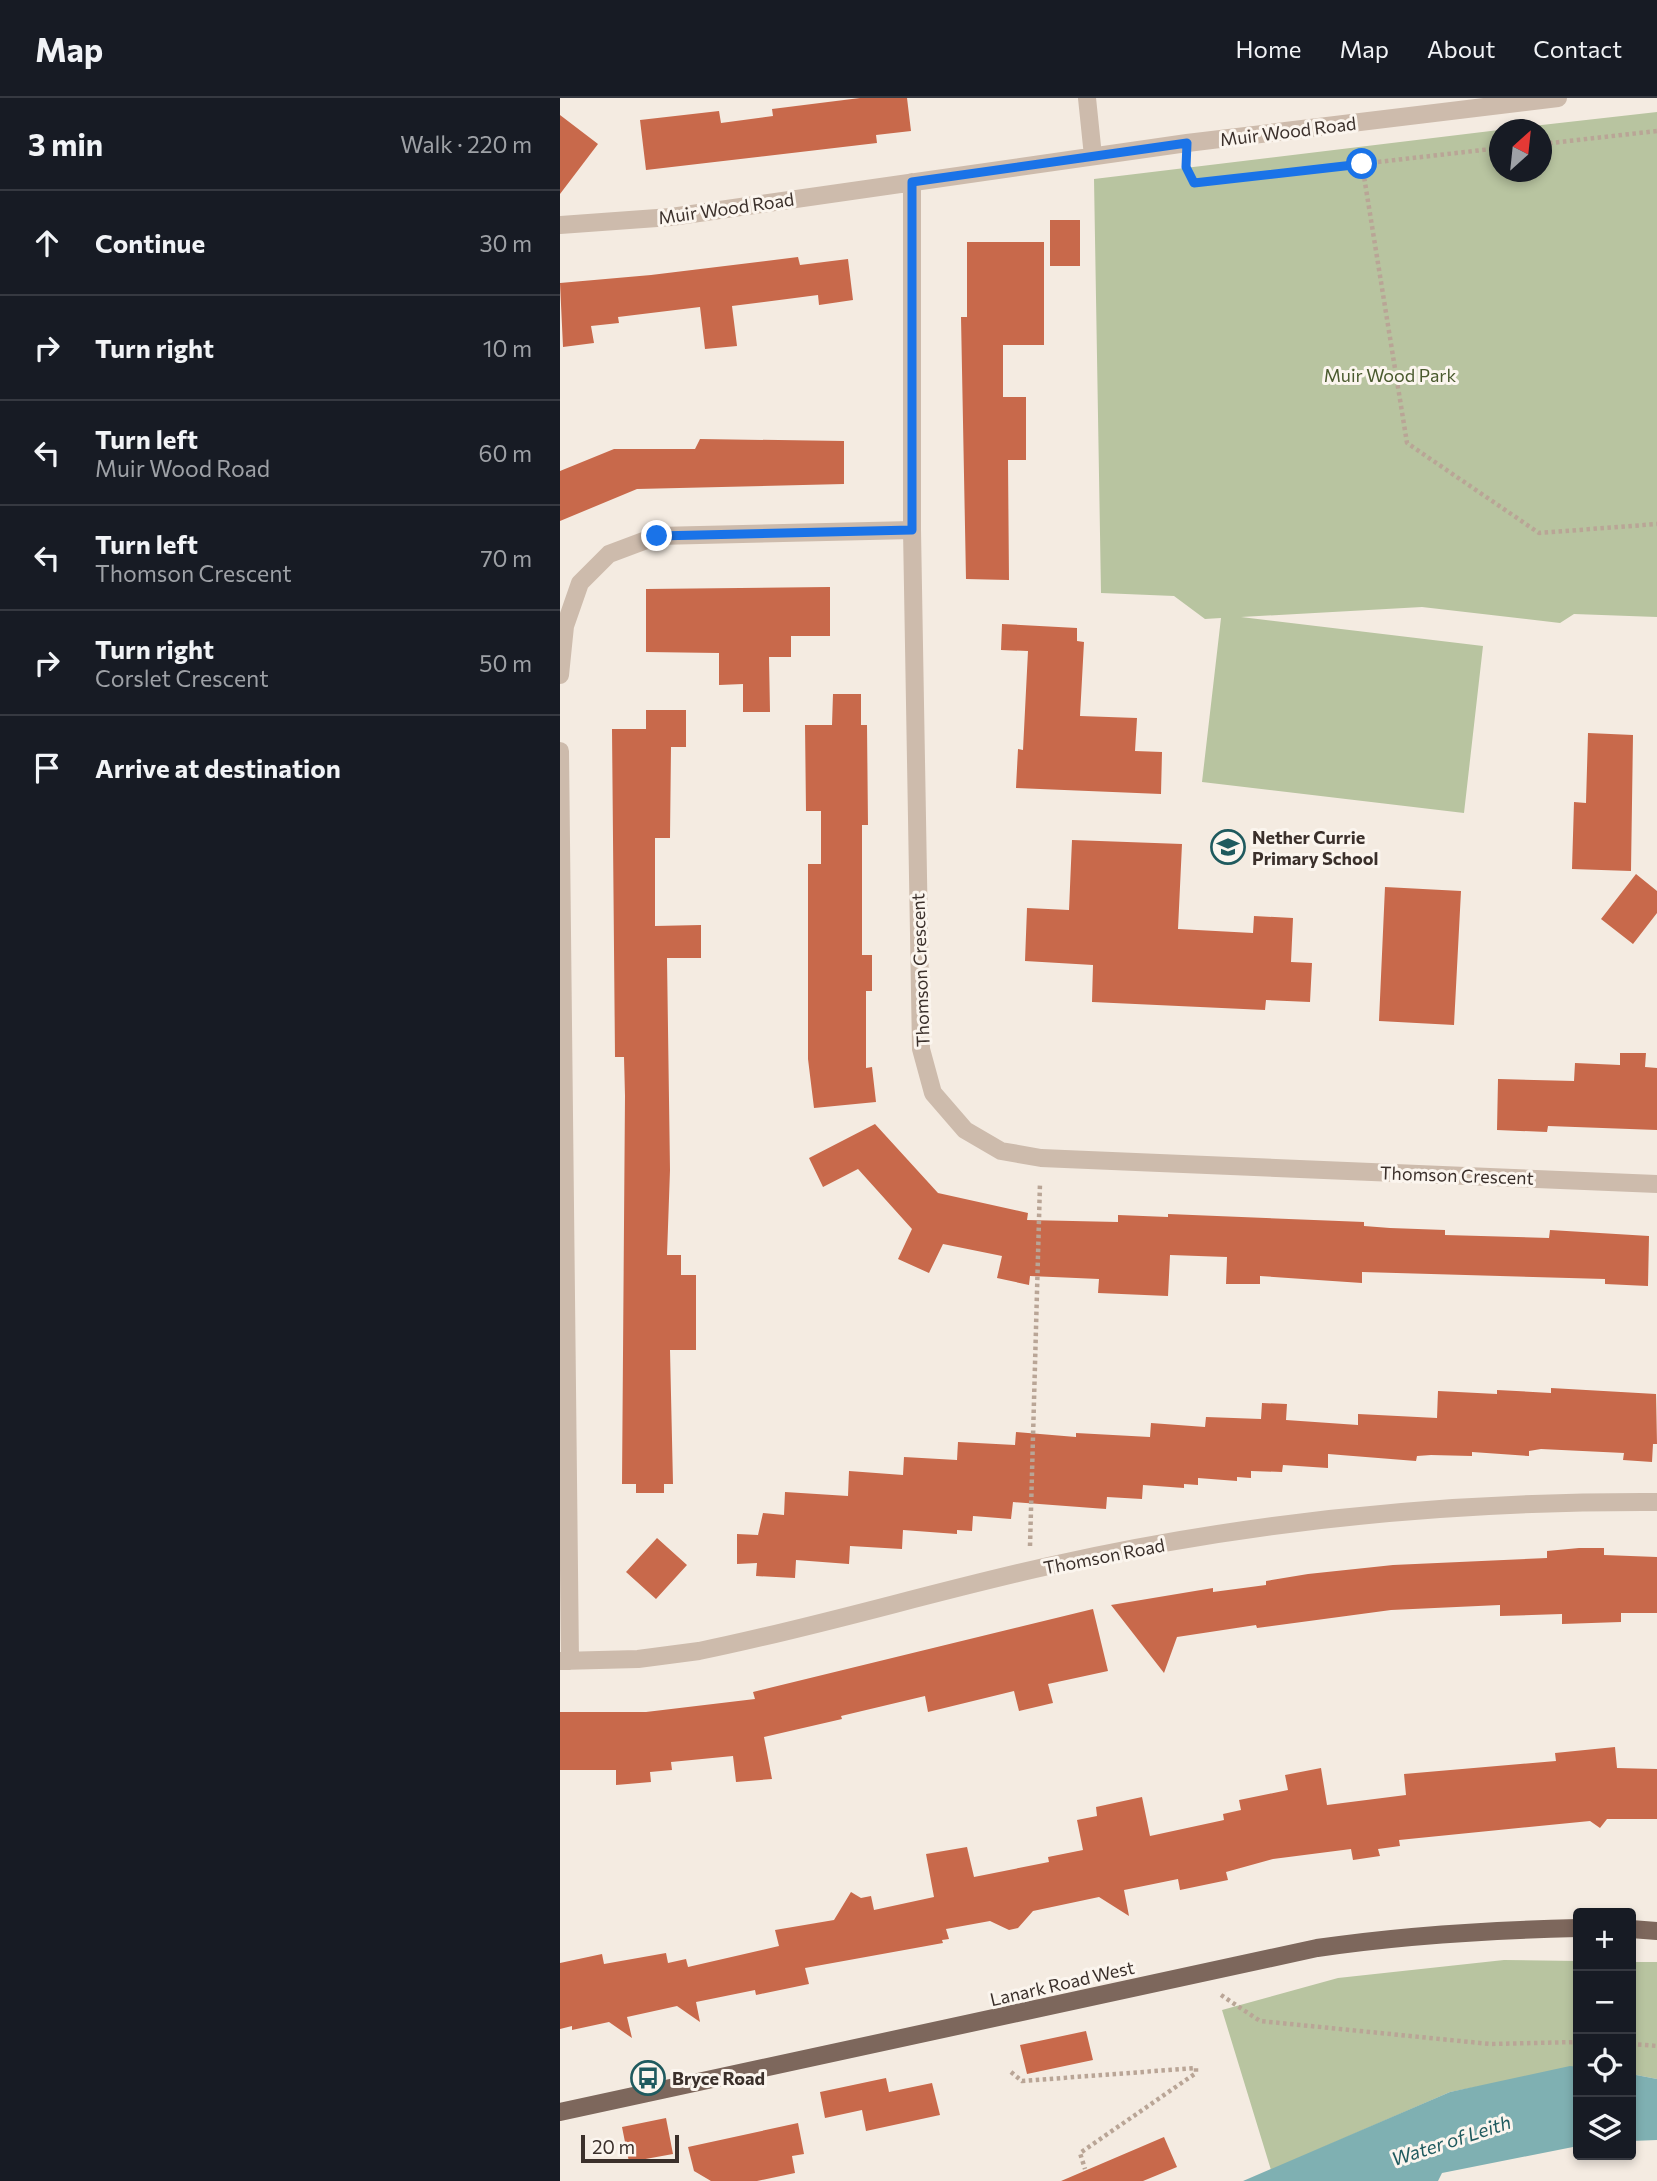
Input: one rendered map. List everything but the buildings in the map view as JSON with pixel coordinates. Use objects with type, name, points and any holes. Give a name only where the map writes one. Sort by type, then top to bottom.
[{"type":"main road","name":"Lanark Road West","points":[[560,2112],[1317,1948],[1404,1936],[1481,1930],[1573,1928]]},
{"type":"main road","points":[[1636,1929],[1657,1931]]},
{"type":"street","points":[[1087,98],[1093,156]]},
{"type":"street","name":"Muir Wood Road","points":[[560,225],[671,217],[1187,143],[1558,98]]},
{"type":"street","name":"Thomson Crescent","points":[[912,182],[912,530],[921,1049],[933,1093],[965,1130],[1001,1151],[1041,1158],[1657,1184]]},
{"type":"street","points":[[560,675],[565,626],[580,583],[609,554],[657,536],[912,530]]},
{"type":"street","points":[[560,751],[565,1661]]},
{"type":"street","name":"Thomson Road","points":[[565,1661],[638,1659],[699,1651],[1056,1564],[1171,1542],[1285,1525],[1498,1505],[1657,1502]]},
{"type":"path","points":[[1552,143],[1657,131]]},
{"type":"path","points":[[1187,143],[1186,167],[1194,183],[1489,149]]},
{"type":"path","points":[[1362,164],[1407,443],[1539,533],[1657,524]]},
{"type":"path","points":[[1041,1158],[1030,1552],[1053,1547],[1056,1564]]},
{"type":"path","points":[[1219,1994],[1260,2021],[1490,2044],[1573,2042]]},
{"type":"path","points":[[1636,2045],[1657,2046]]},
{"type":"path","points":[[1011,2072],[1022,2081],[1196,2068],[1196,2073],[1080,2153],[1085,2169]]},
{"type":"green space","name":"Muir Wood Park","points":[[1657,112],[1657,617],[1574,614],[1560,623],[1422,607],[1241,617],[1483,646],[1464,813],[1202,782],[1221,618],[1205,619],[1174,596],[1101,593],[1094,179],[1489,131],[1489,182],[1552,182],[1552,124]]},
{"type":"green space","points":[[1504,1960],[1573,1961],[1573,2068],[1450,2092],[1271,2170],[1222,2010],[1338,1978]]},
{"type":"green space","points":[[1636,1962],[1657,1962],[1657,2079],[1636,2075]]},
{"type":"water","name":"Water of Leith","points":[[1573,2066],[1573,2147],[1442,2173],[1438,2181],[1243,2181],[1450,2092]]},
{"type":"water","points":[[1636,2075],[1657,2079],[1657,2140],[1636,2141]]},
{"type":"place","name":"Nether Currie Primary School","points":[[1228,847]]},
{"type":"place","name":"Bryce Road","points":[[648,2078]]},
{"type":"route","points":[[657,536],[912,530],[912,182],[1187,143],[1186,167],[1194,183],[1362,164]]}]
